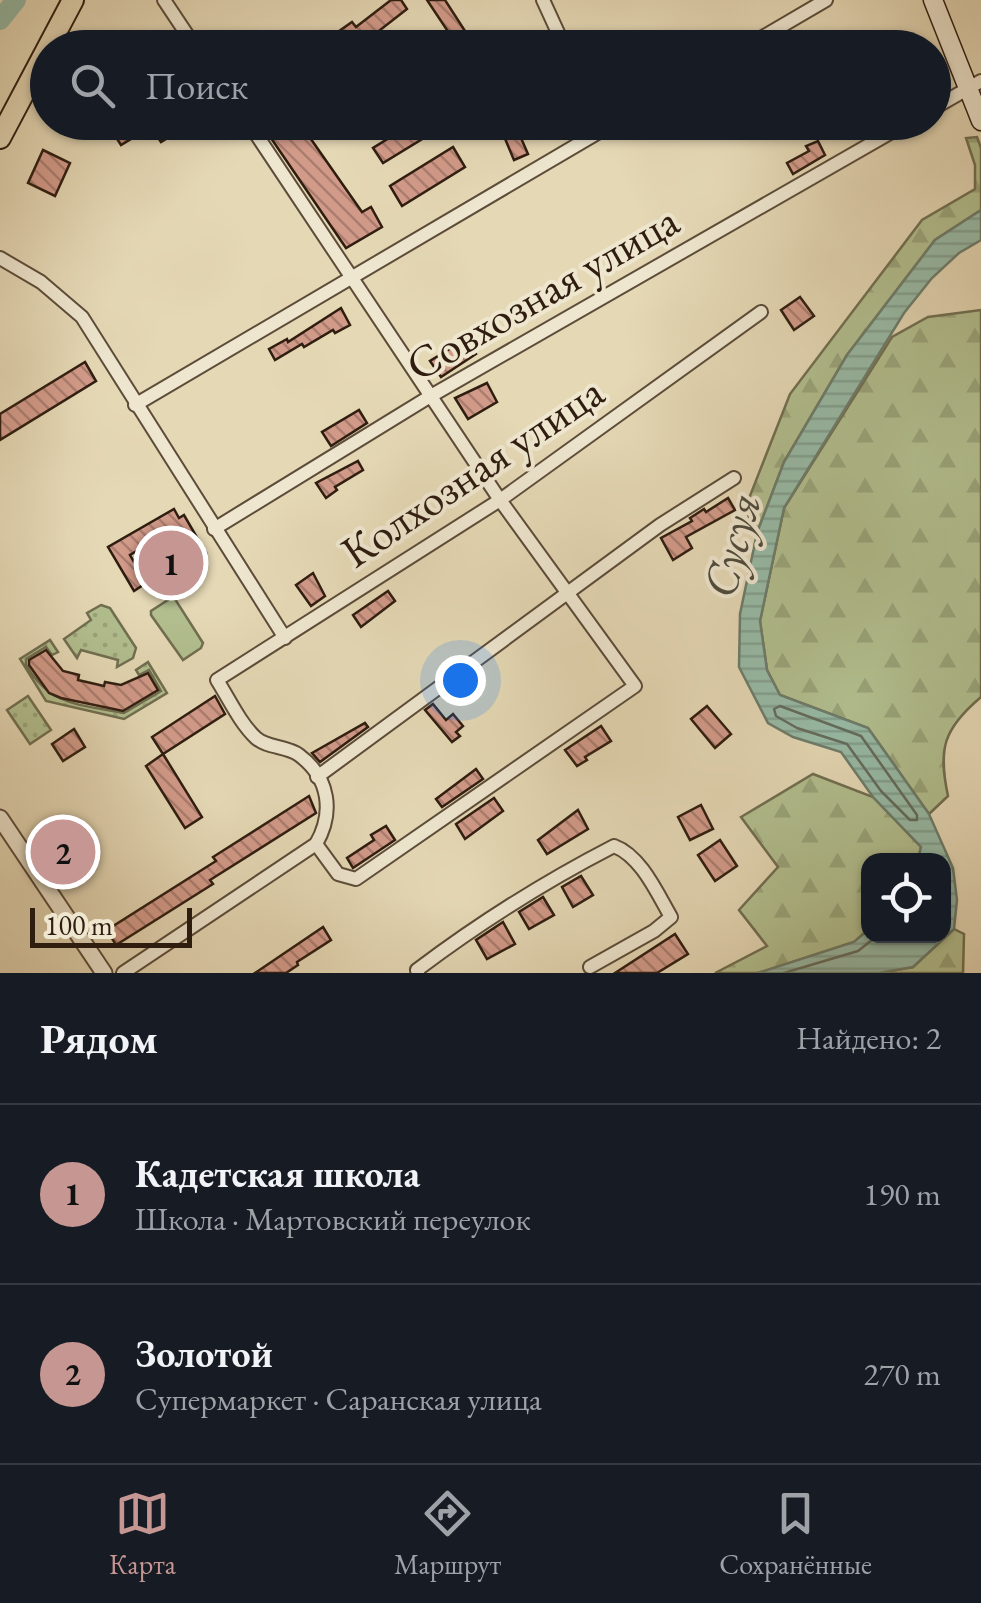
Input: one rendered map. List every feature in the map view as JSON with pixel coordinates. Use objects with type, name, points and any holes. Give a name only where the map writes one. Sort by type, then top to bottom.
[{"type":"main road","points":[[57,30],[73,0]]},
{"type":"main road","points":[[933,0],[948,30]]},
{"type":"main road","points":[[951,36],[975,85],[981,122]]},
{"type":"main road","points":[[0,138],[30,81]]},
{"type":"street","points":[[164,0],[184,30]]},
{"type":"street","points":[[543,0],[557,30]]},
{"type":"street","points":[[775,30],[826,0]]},
{"type":"street","points":[[951,98],[975,85]]},
{"type":"street","points":[[260,140],[429,397],[635,686],[356,878],[338,874],[316,844]]},
{"type":"street","points":[[135,405],[581,140]]},
{"type":"street","name":"Совхозная улица","points":[[214,529],[429,397],[878,140]]},
{"type":"street","points":[[0,258],[41,282],[82,318],[285,638]]},
{"type":"street","name":"Колхозная улица","points":[[317,777],[298,754],[258,741],[217,680],[500,500],[761,312]]},
{"type":"street","points":[[123,973],[316,844],[329,814],[327,796],[317,777],[684,508],[734,478]]},
{"type":"street","points":[[0,818],[104,973]]},
{"type":"street","points":[[418,973],[451,944],[579,863],[614,846],[626,850],[671,917],[590,967]]},
{"type":"green space","points":[[977,137],[981,148],[981,210],[935,240],[847,355],[784,462],[757,533],[752,529],[746,506],[790,394],[922,220],[975,189],[975,165],[966,138]]},
{"type":"green space","points":[[981,310],[981,697],[958,719],[946,741],[948,796],[929,814],[868,728],[780,695],[767,670],[760,621],[784,508],[892,337],[928,317]]},
{"type":"green space","points":[[171,598],[203,643],[183,660],[151,615],[151,611]]},
{"type":"green space","points":[[101,605],[110,608],[136,648],[133,658],[117,667],[118,660],[81,650],[77,658],[64,639],[91,620],[87,613]]},
{"type":"green space","points":[[50,640],[58,652],[52,655],[46,647],[26,659],[26,665],[57,697],[124,713],[161,691],[149,670],[139,675],[136,670],[148,662],[167,693],[124,719],[46,701],[20,659]]},
{"type":"green space","points":[[28,696],[51,730],[30,744],[7,710]]},
{"type":"green space","points":[[813,774],[873,797],[921,847],[920,853],[861,853],[861,936],[854,942],[758,973],[715,973],[767,946],[739,910],[778,867],[741,817]]},
{"type":"green space","points":[[954,929],[964,934],[963,973],[879,973],[913,967],[939,943],[951,943]]},
{"type":"water","points":[[981,210],[981,240],[959,253],[932,278],[904,313],[784,508],[760,621],[767,670],[780,695],[868,728],[929,814],[946,853],[920,853],[921,847],[873,797],[841,752],[793,737],[768,723],[739,667],[740,614],[757,533],[784,462],[847,355],[935,240]]},
{"type":"water","points":[[951,864],[957,900],[951,932]]},
{"type":"water","points":[[861,936],[861,943],[939,943],[913,967],[879,973],[758,973],[854,942]]},
{"type":"building","points":[[391,0],[401,0],[407,9],[380,30],[341,30],[352,22],[356,27]]},
{"type":"building","points":[[427,0],[445,0],[464,30],[447,30]]},
{"type":"building","points":[[272,140],[312,140],[362,212],[371,207],[382,227],[346,248]]},
{"type":"building","points":[[386,140],[421,140],[383,163],[373,148]]},
{"type":"building","points":[[506,140],[522,140],[528,154],[514,160]]},
{"type":"building","points":[[818,141],[825,155],[793,174],[787,163]]},
{"type":"building","points":[[453,147],[465,167],[402,206],[390,186]]},
{"type":"building","points":[[43,150],[70,163],[55,196],[28,183]]},
{"type":"building","points":[[800,297],[814,316],[794,330],[781,310]]},
{"type":"building","points":[[341,308],[350,325],[304,347],[302,344],[275,360],[269,349],[287,339],[288,342]]},
{"type":"building","points":[[466,339],[476,354],[441,377],[430,361]]},
{"type":"building","points":[[85,362],[96,381],[0,440],[0,414]]},
{"type":"building","points":[[487,383],[497,402],[468,419],[455,398]]},
{"type":"building","points":[[359,410],[367,423],[331,446],[322,432]]},
{"type":"building","points":[[358,461],[363,470],[335,487],[337,490],[326,498],[316,483]]},
{"type":"building","points":[[728,498],[735,510],[686,537],[692,548],[673,560],[661,538]]},
{"type":"building","points":[[174,509],[179,518],[184,515],[206,553],[201,556],[206,565],[168,587],[159,572],[179,560],[164,535],[130,555],[146,583],[134,591],[108,547]]},
{"type":"building","points":[[313,573],[325,596],[311,606],[296,585]]},
{"type":"building","points":[[388,591],[395,601],[361,627],[353,615]]},
{"type":"building","points":[[46,650],[63,671],[79,675],[78,680],[121,685],[148,673],[158,690],[123,711],[61,698],[49,693],[29,665],[29,660]]},
{"type":"building","points":[[215,696],[225,714],[163,754],[152,737]]},
{"type":"building","points":[[433,704],[446,720],[453,714],[463,726],[456,732],[460,736],[452,742],[425,710]]},
{"type":"building","points":[[707,706],[731,734],[715,748],[691,719]]},
{"type":"building","points":[[365,723],[368,727],[320,762],[312,753]]},
{"type":"building","points":[[601,726],[611,741],[577,766],[565,750]]},
{"type":"building","points":[[74,729],[85,747],[63,761],[52,744]]},
{"type":"building","points":[[163,754],[202,817],[185,828],[146,766]]},
{"type":"building","points":[[476,769],[483,779],[442,807],[436,799]]},
{"type":"building","points":[[309,796],[316,813],[116,945],[107,930]]},
{"type":"building","points":[[494,798],[503,811],[465,839],[456,824]]},
{"type":"building","points":[[701,805],[713,829],[690,840],[678,817]]},
{"type":"building","points":[[578,810],[588,829],[547,854],[538,840]]},
{"type":"building","points":[[386,826],[395,840],[353,868],[347,858],[374,840],[371,835]]},
{"type":"building","points":[[720,840],[737,866],[715,881],[698,855]]},
{"type":"building","points":[[581,876],[593,895],[573,907],[562,887]]},
{"type":"building","points":[[543,897],[554,915],[529,929],[519,912]]},
{"type":"building","points":[[503,922],[515,944],[487,959],[476,940]]},
{"type":"building","points":[[323,927],[331,940],[298,965],[286,973],[255,973]]},
{"type":"building","points":[[675,934],[688,954],[657,973],[615,973]]},
{"type":"waterway","points":[[0,20],[16,0]]},
{"type":"place","name":"Кадетская школа","points":[[171,563]]},
{"type":"place","name":"Золотой","points":[[63,852]]},
{"type":"water label","name":"Сусуя","points":[[731,545]]}]
